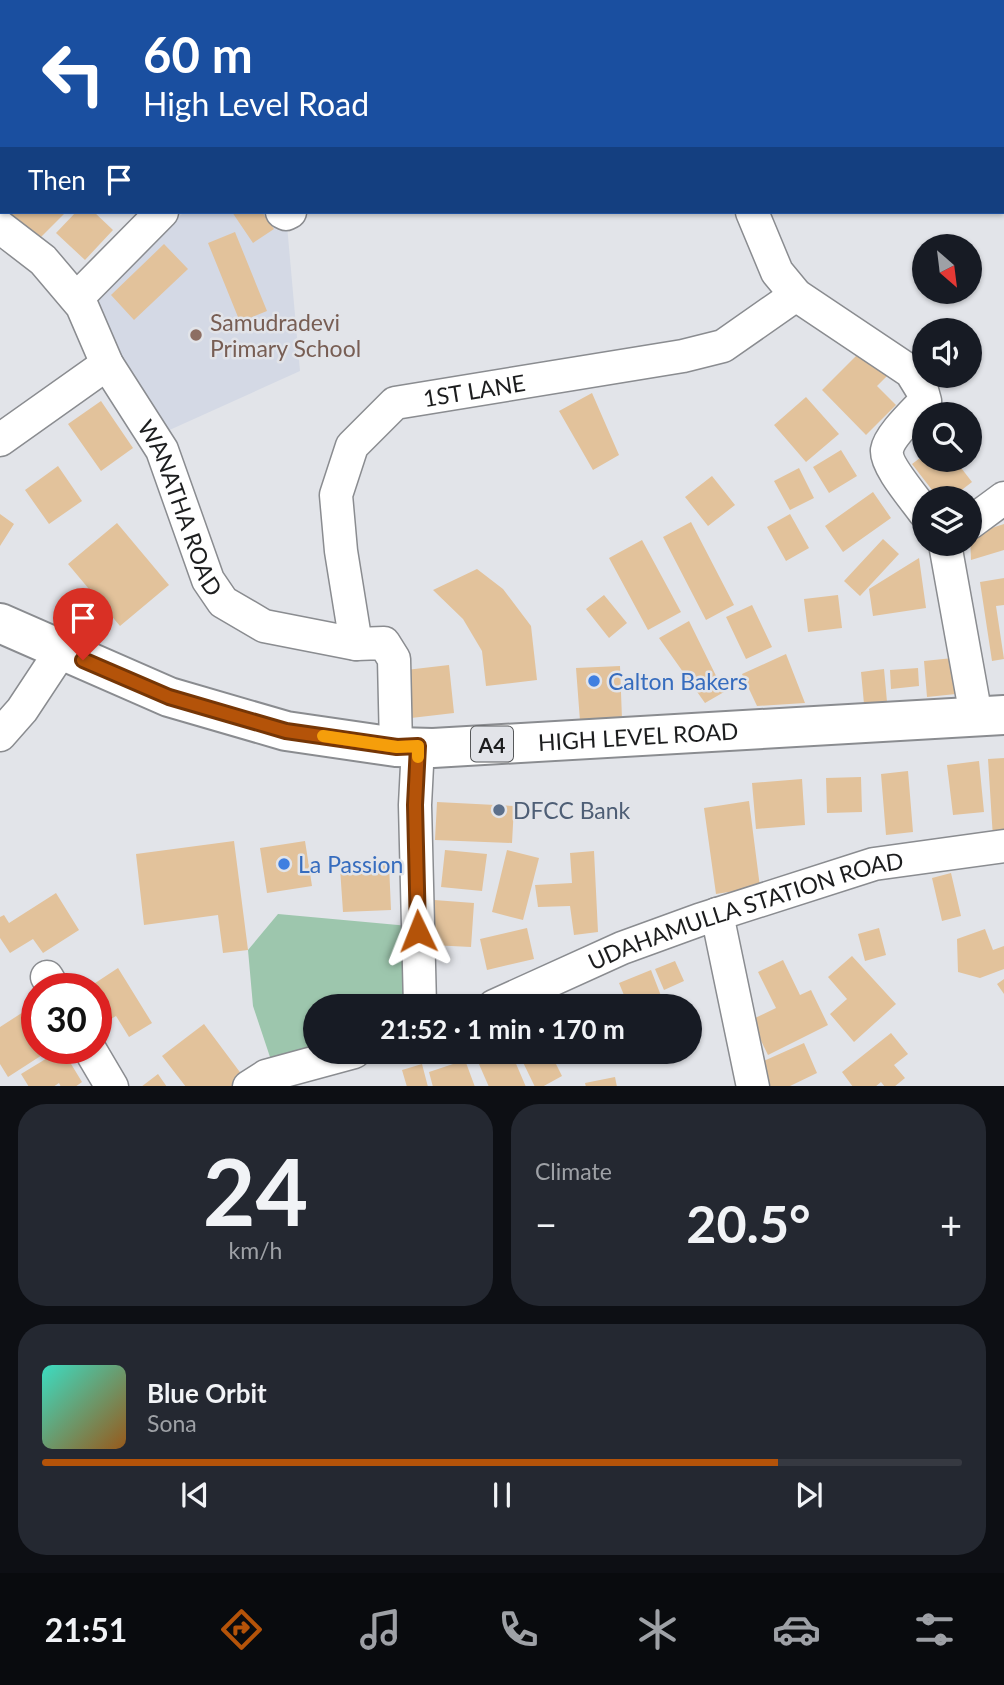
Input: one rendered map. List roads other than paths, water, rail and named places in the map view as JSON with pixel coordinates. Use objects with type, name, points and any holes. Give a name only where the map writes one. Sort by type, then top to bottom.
[{"type":"highway","name":"HIGH LEVEL ROAD","points":[[0,623],[169,697],[273,727],[407,746],[433,748],[990,715]]},
{"type":"street","points":[[77,298],[160,214]]},
{"type":"street","points":[[753,214],[778,272],[796,295],[911,372],[922,390],[925,401],[893,438],[887,450],[890,463],[912,495]]},
{"type":"street","name":"WANATHA ROAD","points":[[0,227],[43,260],[77,298],[107,364],[162,450],[208,580],[223,602],[264,626],[355,644],[384,643],[394,659],[407,746]]},
{"type":"street","name":"1ST LANE","points":[[355,644],[341,551],[336,495],[352,446],[395,403],[683,356],[723,346],[796,295]]},
{"type":"street","points":[[0,440],[107,364]]},
{"type":"street","points":[[982,514],[1004,498]]},
{"type":"street","points":[[948,556],[990,715]]},
{"type":"street","points":[[0,735],[22,710],[61,651]]},
{"type":"street","points":[[407,746],[415,805],[420,994]]},
{"type":"street","name":"UDAHAMULLA STATION ROAD","points":[[521,994],[622,948],[717,914],[874,864],[1004,846]]},
{"type":"street","points":[[717,914],[753,1086]]},
{"type":"street","points":[[98,1064],[111,1086]]},
{"type":"street","points":[[251,1086],[267,1076],[310,1064]]},
{"type":"place","name":"Samudradevi Primary School","points":[[196,335]]},
{"type":"place","name":"Calton Bakers","points":[[594,681]]},
{"type":"place","name":"DFCC Bank","points":[[499,810]]},
{"type":"place","name":"La Passion","points":[[284,864]]}]
